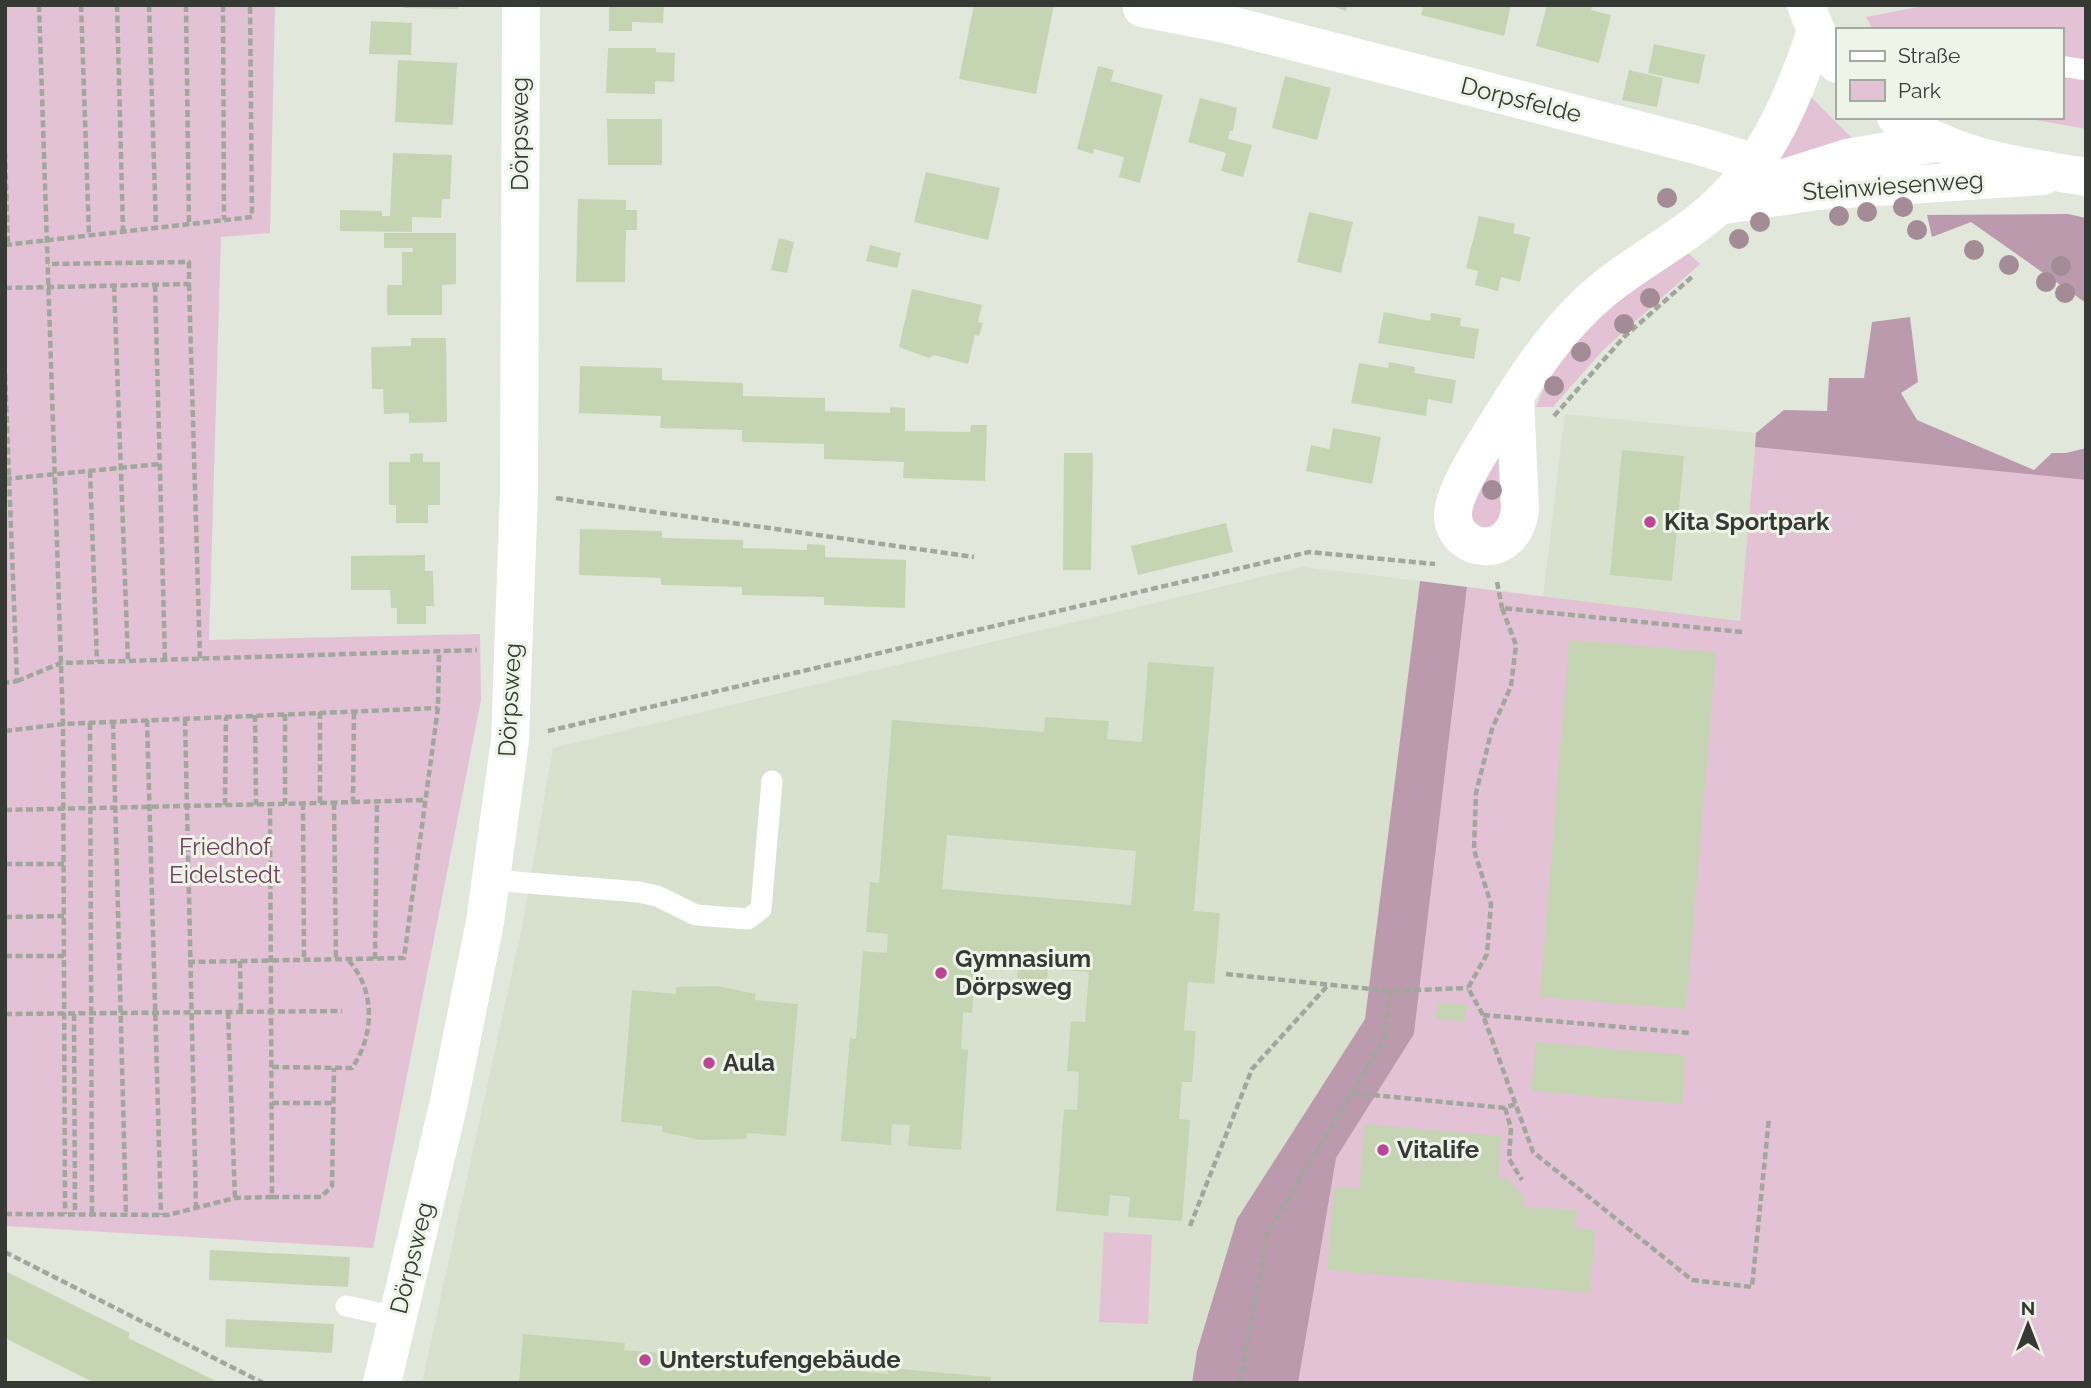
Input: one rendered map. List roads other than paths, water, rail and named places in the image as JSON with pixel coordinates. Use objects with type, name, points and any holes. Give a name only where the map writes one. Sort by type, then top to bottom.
[{"type":"street","name":"Dörpsweg","points":[[382,1383],[449,1106],[491,880],[510,740],[519,492],[521,5]]},
{"type":"street","name":"Dorpsfelde","points":[[1142,8],[1226,24],[1696,145],[1756,163]]},
{"type":"street","points":[[1756,163],[1780,126],[1811,18]]},
{"type":"street","points":[[1811,18],[1836,62]]},
{"type":"street","points":[[1900,119],[1941,142],[1986,157],[2077,176]]},
{"type":"street","name":"Steinwiesenweg","points":[[1718,206],[1805,169],[1892,148],[1941,142]]},
{"type":"street","name":"Steinwiesenweg","points":[[1516,409],[1541,355],[1585,306],[1718,206],[1756,163]]},
{"type":"street","name":"Steinwiesenweg","points":[[1718,206],[1817,191],[2077,176]]},
{"type":"lane","points":[[2063,66],[2086,70]]},
{"type":"lane","points":[[491,880],[639,892],[657,896],[696,915],[748,919],[761,909],[772,781]]},
{"type":"lane","points":[[346,1306],[398,1317]]},
{"type":"place","name":"Kita Sportpark","points":[[1650,522]]},
{"type":"place","name":"Gymnasium Dörpsweg","points":[[941,973]]},
{"type":"place","name":"Aula","points":[[709,1063]]},
{"type":"place","name":"Vitalife","points":[[1383,1150]]},
{"type":"place","name":"Unterstufengebäude","points":[[645,1360]]},
{"type":"park label","name":"Friedhof Eidelstedt","points":[[225,861]]}]
